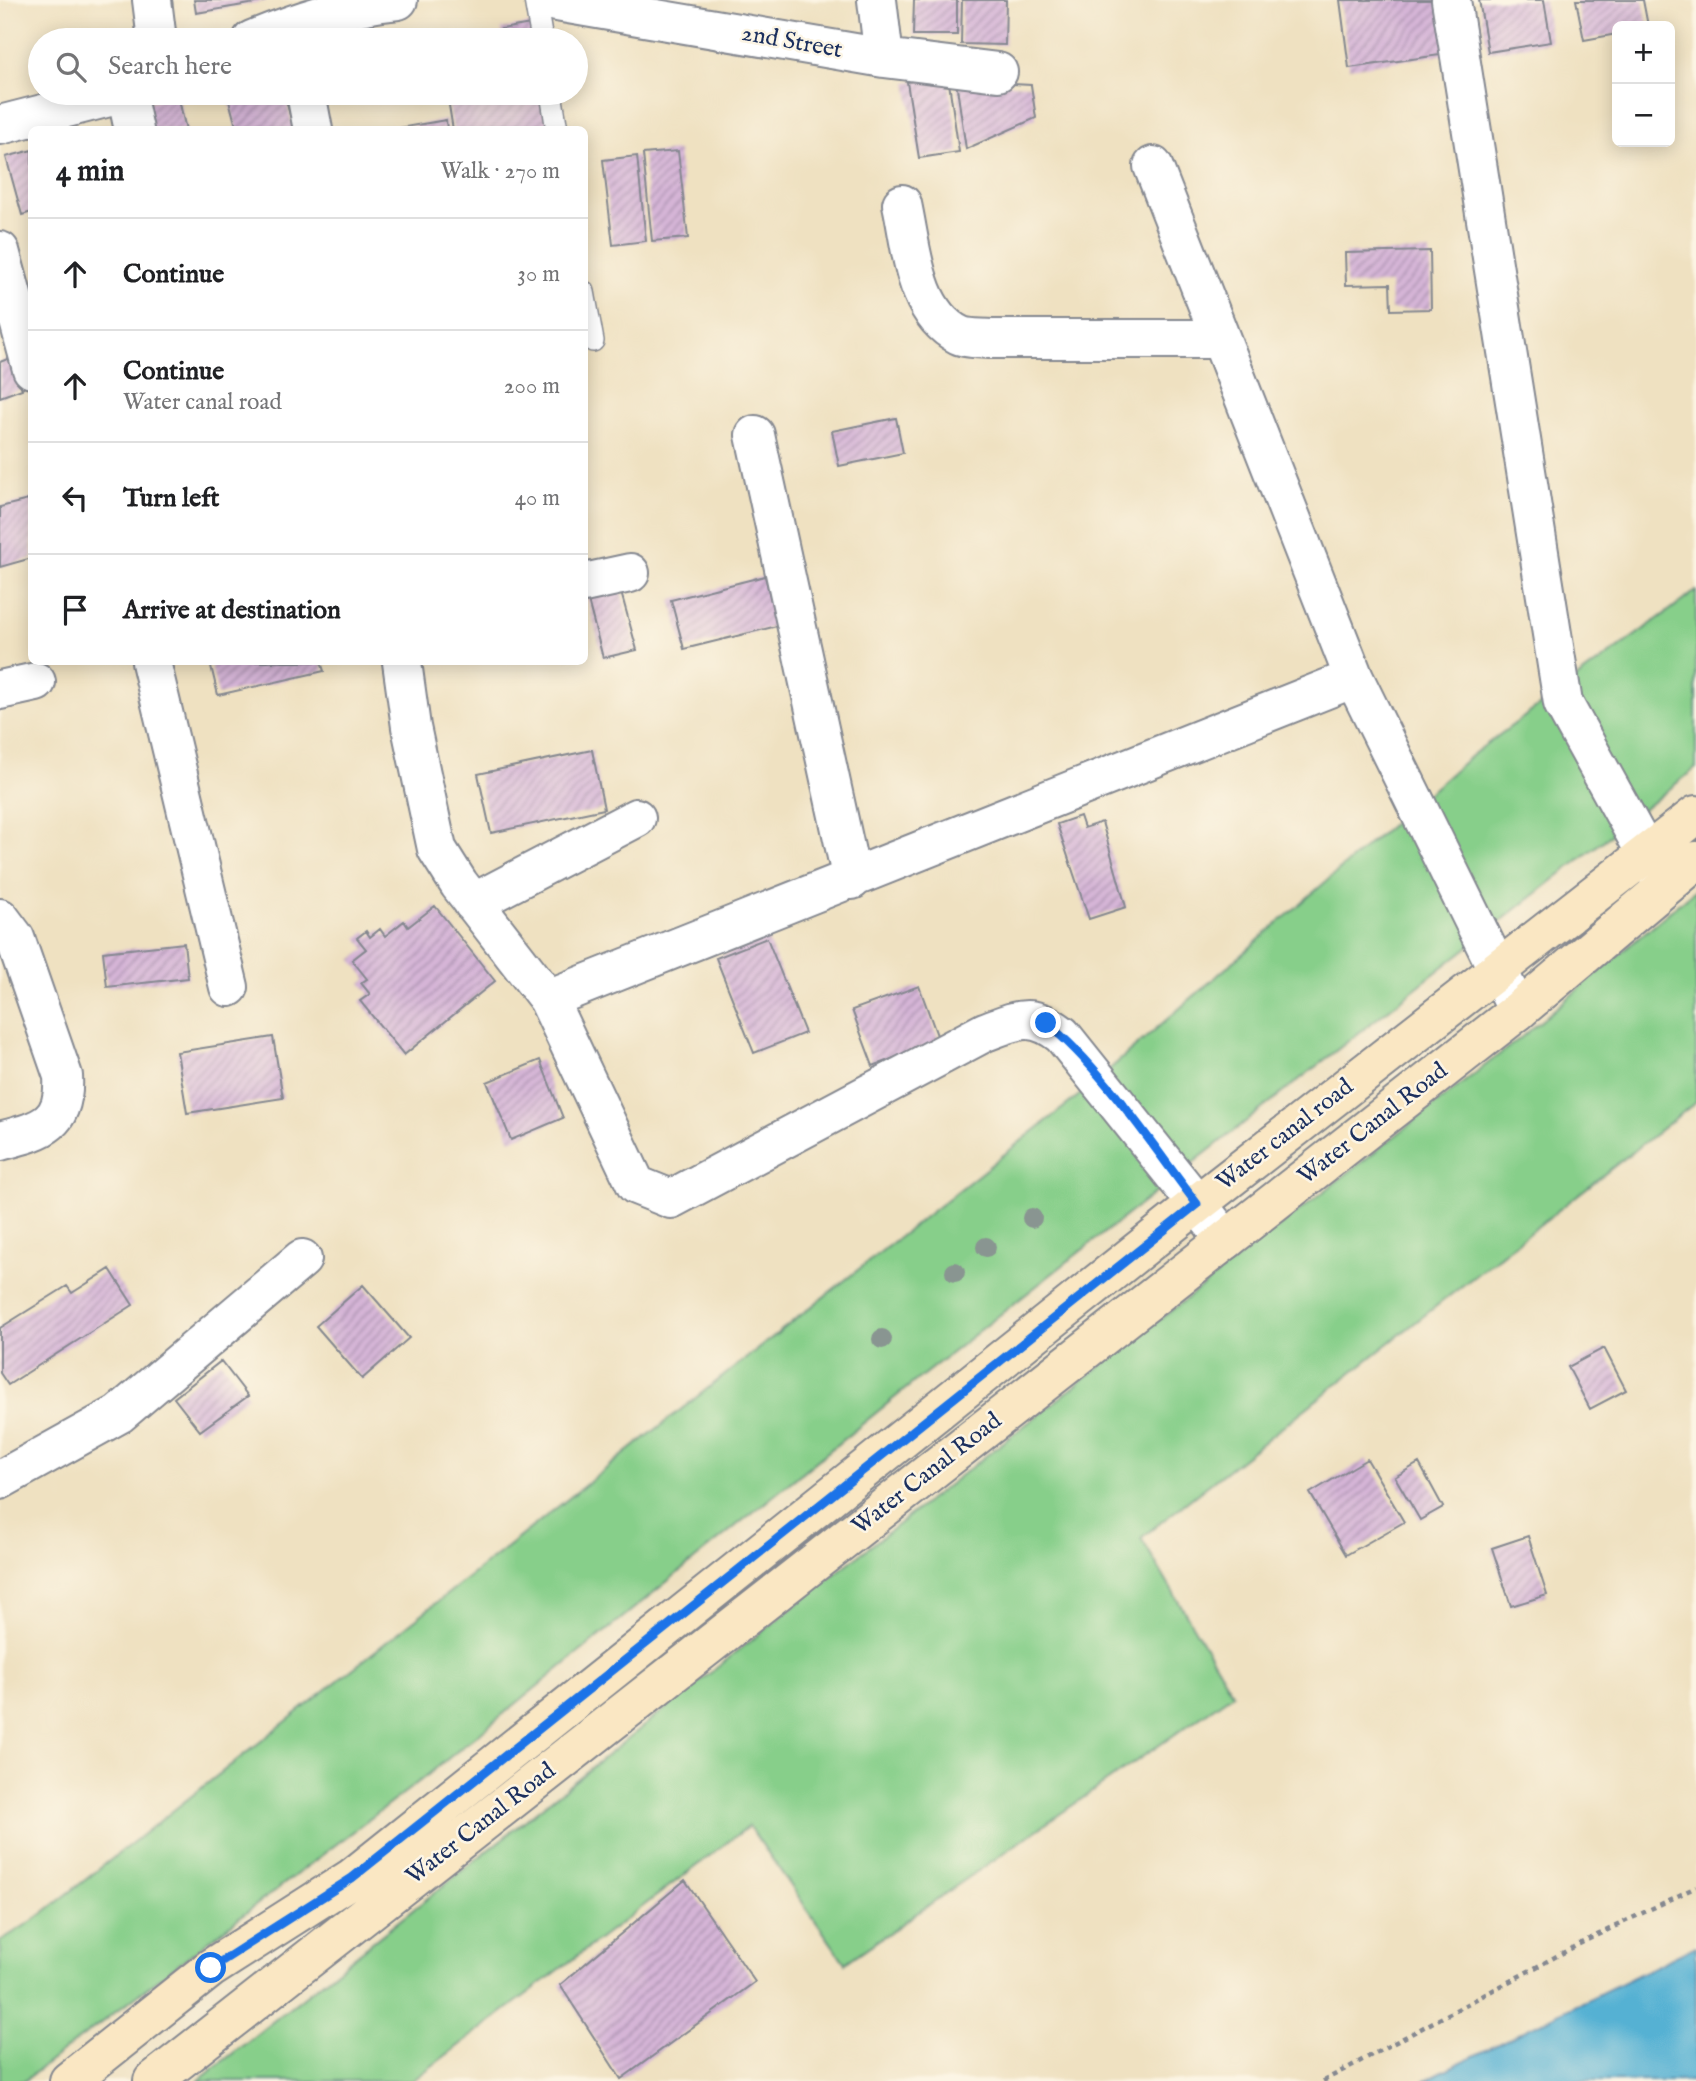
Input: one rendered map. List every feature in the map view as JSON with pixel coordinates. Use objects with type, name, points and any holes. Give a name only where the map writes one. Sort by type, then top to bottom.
[{"type":"main road","name":"Water canal road","points":[[69,2081],[211,1968],[352,1878],[1197,1204],[1696,815]]},
{"type":"main road","name":"Water Canal Road","points":[[158,2080],[1518,1011],[1696,861]]},
{"type":"street","points":[[152,0],[156,28]]},
{"type":"street","name":"2nd Street","points":[[545,0],[884,58],[998,72]]},
{"type":"street","points":[[877,0],[884,58]]},
{"type":"street","points":[[1451,0],[1563,703],[1664,886]]},
{"type":"street","points":[[305,28],[376,1]]},
{"type":"street","points":[[0,125],[78,105]]},
{"type":"street","points":[[128,105],[133,126]]},
{"type":"street","points":[[308,105],[312,126]]},
{"type":"street","points":[[1153,166],[1354,678],[1518,1011]]},
{"type":"street","points":[[902,204],[924,298],[938,321],[961,336],[991,340],[1220,339]]},
{"type":"street","points":[[0,251],[28,354]]},
{"type":"street","points":[[755,435],[852,880]]},
{"type":"street","points":[[588,582],[630,573]]},
{"type":"street","points":[[152,665],[229,987]]},
{"type":"street","points":[[402,665],[411,727],[436,849],[473,903],[548,999],[636,1185],[671,1199],[985,1032],[1021,1019],[1046,1023],[1062,1035],[1226,1240]]},
{"type":"street","points":[[548,999],[1354,678]]},
{"type":"street","points":[[473,903],[636,818]]},
{"type":"street","points":[[0,918],[15,938],[63,1076],[64,1098],[60,1113],[52,1122],[0,1141]]},
{"type":"street","points":[[0,1480],[119,1414],[302,1259]]},
{"type":"lane","points":[[535,0],[540,28]]},
{"type":"lane","points":[[553,105],[556,126]]},
{"type":"lane","points":[[588,314],[593,341]]},
{"type":"path","points":[[1323,2081],[1585,1941],[1696,1887]]},
{"type":"green space","points":[[1696,591],[1696,768],[918,1379],[429,1774],[24,2081],[0,2081],[0,1941],[37,1918],[1082,1093],[1472,755]]},
{"type":"green space","points":[[1696,889],[1696,1102],[1141,1538],[1233,1694],[845,1963],[749,1826],[412,2081],[198,2081],[827,1580],[1528,1032]]},
{"type":"water","points":[[1696,1946],[1696,2081],[1423,2081]]},
{"type":"building","points":[[194,0],[267,0],[267,1],[196,13]]},
{"type":"building","points":[[914,0],[957,0],[957,35],[913,35]]},
{"type":"building","points":[[962,0],[1006,0],[1005,45],[961,44]]},
{"type":"building","points":[[1340,0],[1446,0],[1454,53],[1349,68]]},
{"type":"building","points":[[1479,0],[1544,0],[1551,42],[1488,52]]},
{"type":"building","points":[[1576,0],[1643,0],[1647,21],[1612,21],[1612,35],[1584,40]]},
{"type":"building","points":[[531,24],[532,28],[507,28]]},
{"type":"building","points":[[948,76],[959,152],[919,158],[907,82]]},
{"type":"building","points":[[956,81],[1031,85],[1036,118],[966,149]]},
{"type":"building","points":[[143,105],[180,105],[185,126],[148,126]]},
{"type":"building","points":[[230,105],[287,105],[293,126],[236,126]]},
{"type":"building","points":[[449,105],[545,105],[548,126],[452,126]]},
{"type":"building","points":[[446,120],[447,126],[411,126]]},
{"type":"building","points":[[28,151],[28,213],[22,215],[6,157]]},
{"type":"building","points":[[678,151],[688,238],[652,241],[643,154]]},
{"type":"building","points":[[637,156],[646,241],[613,245],[603,160]]},
{"type":"building","points":[[1430,251],[1431,309],[1391,310],[1390,284],[1346,285],[1345,253]]},
{"type":"building","points":[[10,358],[22,389],[0,397],[0,362]]},
{"type":"building","points":[[896,418],[903,453],[839,466],[832,431]]},
{"type":"building","points":[[28,500],[28,559],[0,567],[0,507]]},
{"type":"building","points":[[765,576],[777,626],[684,649],[671,600]]},
{"type":"building","points":[[619,585],[637,650],[603,658],[588,593]]},
{"type":"building","points":[[211,665],[322,665],[324,671],[218,695]]},
{"type":"building","points":[[592,750],[604,809],[491,833],[478,774]]},
{"type":"building","points":[[1080,816],[1084,828],[1102,822],[1126,907],[1089,919],[1057,824]]},
{"type":"building","points":[[435,906],[495,981],[404,1055],[360,1001],[370,994],[361,983],[367,979],[352,960],[366,949],[357,938],[366,931],[370,937],[380,929],[385,936],[404,921],[408,927]]},
{"type":"building","points":[[767,938],[805,1033],[754,1053],[716,958]]},
{"type":"building","points":[[184,943],[188,978],[107,987],[103,952]]},
{"type":"building","points":[[919,986],[939,1041],[873,1066],[852,1010]]},
{"type":"building","points":[[273,1037],[283,1098],[187,1113],[177,1052]]},
{"type":"building","points":[[540,1060],[563,1118],[511,1140],[487,1082]]},
{"type":"building","points":[[110,1269],[133,1305],[8,1385],[0,1373],[0,1328],[67,1286],[72,1293]]},
{"type":"building","points":[[363,1285],[409,1338],[362,1379],[316,1326]]},
{"type":"building","points":[[1604,1348],[1626,1390],[1590,1409],[1568,1367]]},
{"type":"building","points":[[221,1361],[248,1396],[200,1431],[174,1398]]},
{"type":"building","points":[[1367,1459],[1404,1522],[1346,1555],[1310,1493]]},
{"type":"building","points":[[1419,1463],[1443,1507],[1420,1520],[1395,1477]]},
{"type":"building","points":[[1528,1536],[1547,1595],[1511,1606],[1492,1548]]},
{"type":"building","points":[[685,1880],[755,1982],[621,2079],[560,1985]]},
{"type":"route","points":[[211,1968],[352,1878],[1197,1204],[1114,1096],[1062,1035],[1046,1023]]}]
